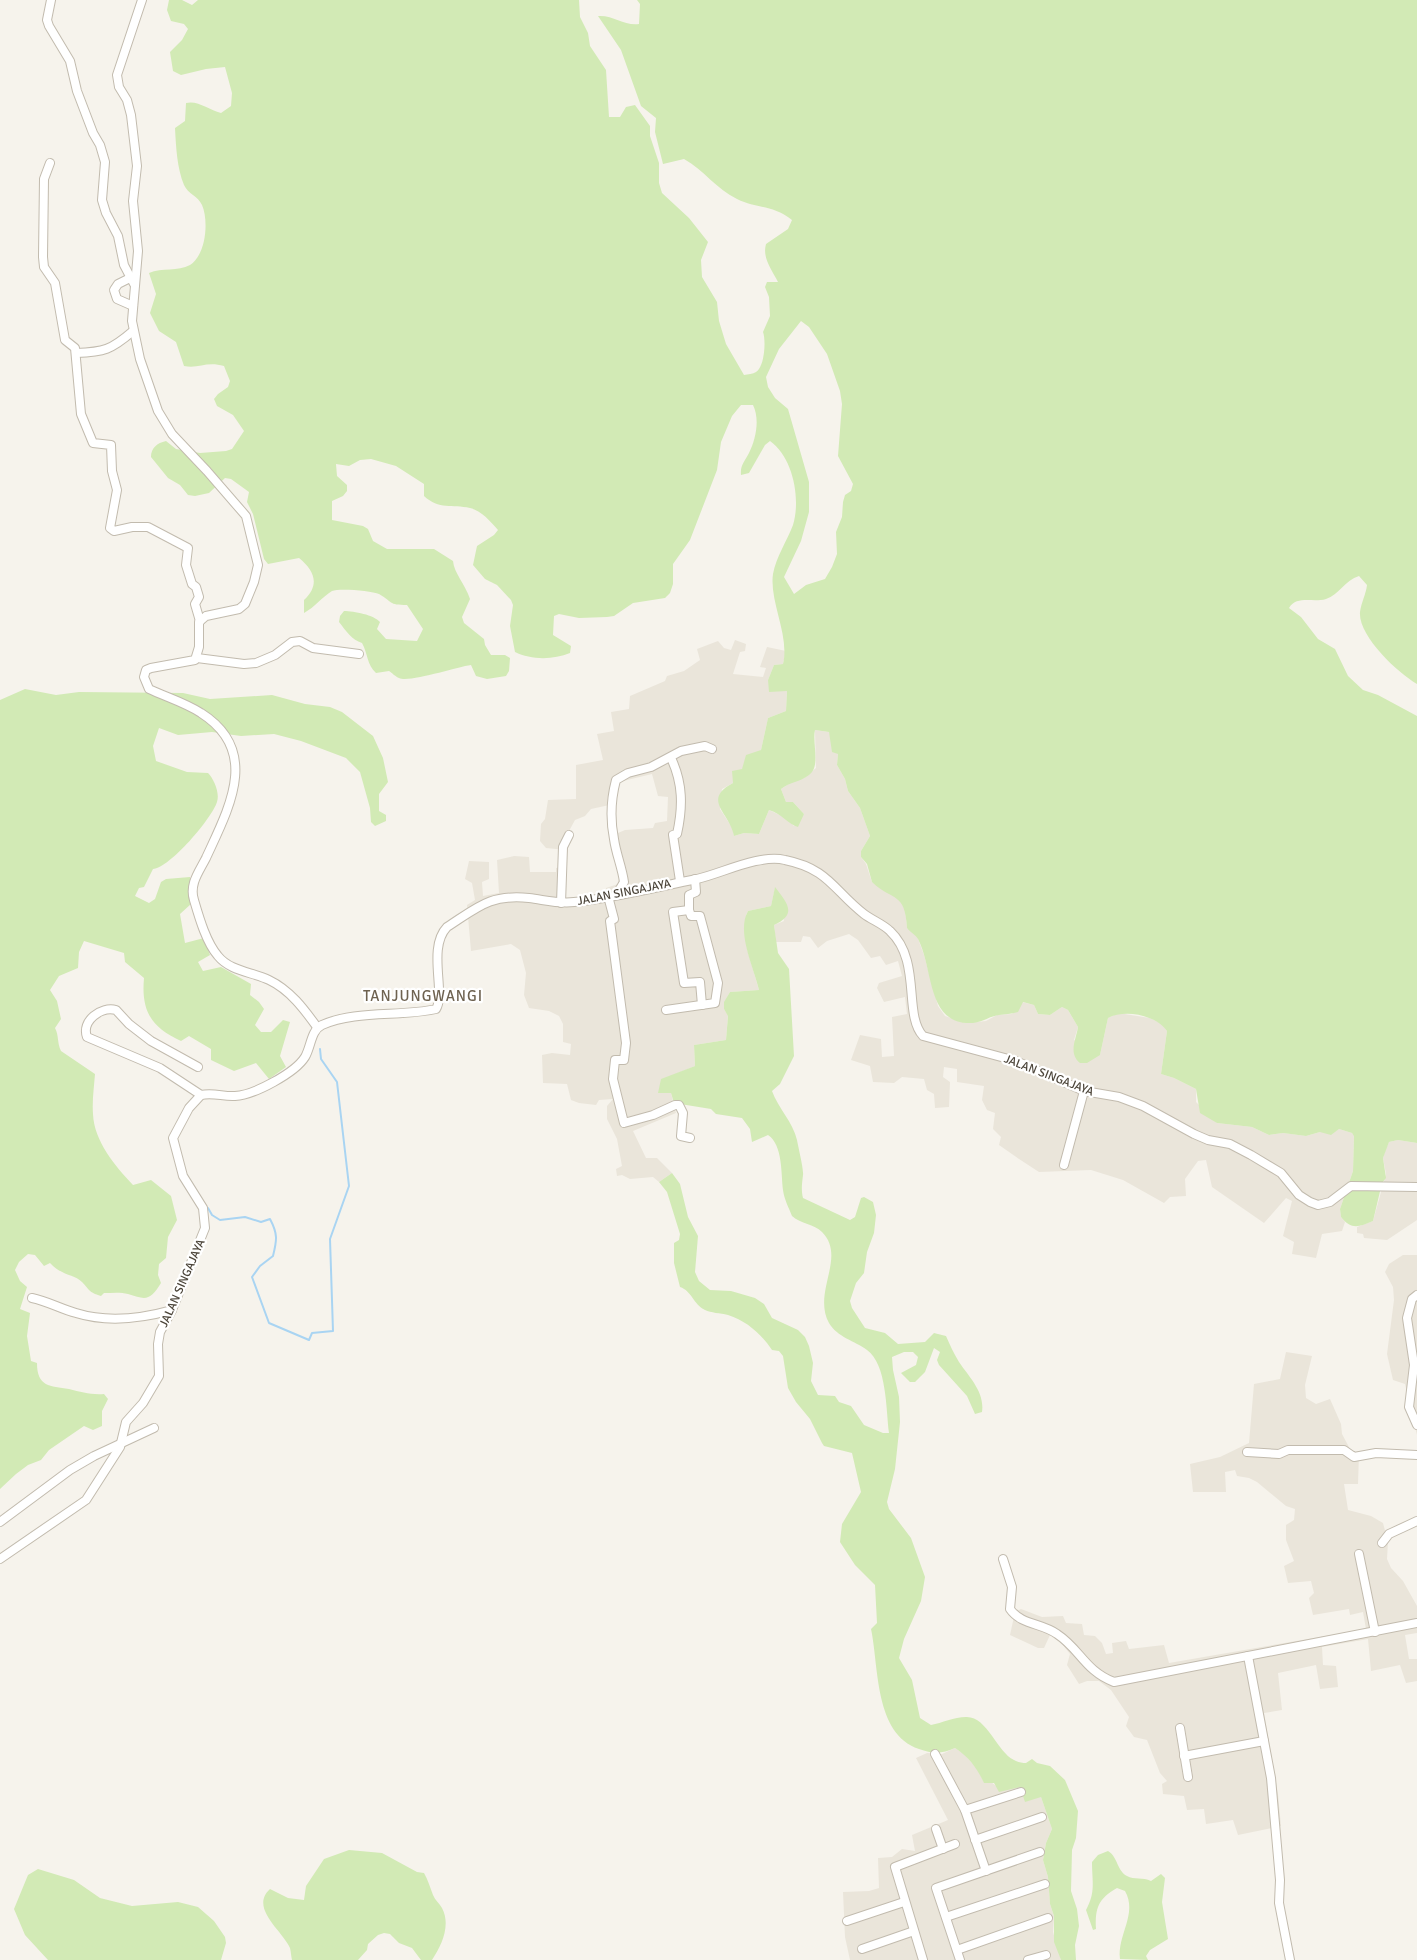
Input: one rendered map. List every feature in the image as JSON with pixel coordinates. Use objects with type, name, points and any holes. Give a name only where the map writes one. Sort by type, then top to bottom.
[{"type":"street","points":[[50,0],[47,20],[70,61],[77,91],[93,133],[100,145],[105,162],[102,200],[106,213],[118,236],[124,265],[132,281]]},
{"type":"street","points":[[142,0],[117,75],[119,87],[127,100],[131,115],[137,166],[133,201],[138,250],[132,281],[133,331],[140,360],[158,411],[172,434],[241,508],[252,534],[258,565],[254,582],[245,604],[239,609],[206,616],[200,620]]},
{"type":"street","points":[[50,163],[44,178],[44,267],[55,283],[65,340],[74,346],[76,353],[82,420],[94,443],[111,445],[112,471],[117,490],[110,528],[114,531],[132,527],[148,527],[188,548],[186,565],[192,584],[196,587],[199,597],[195,604],[200,620],[197,658]]},
{"type":"street","points":[[132,281],[118,284],[114,290],[117,300],[132,306]]},
{"type":"street","points":[[76,353],[90,354],[105,350],[117,344],[133,331]]},
{"type":"street","points":[[198,1067],[151,1041],[129,1024],[116,1010],[106,1009],[92,1017],[88,1024],[85,1034],[87,1037],[160,1068],[201,1095],[238,1096],[281,1078],[294,1069],[304,1057],[317,1027],[293,996],[269,980],[225,962],[214,951],[193,900],[192,888],[215,838],[236,783],[236,762],[227,740],[216,724],[196,710],[149,689],[144,677],[146,670],[183,664],[197,658],[244,664],[256,663],[275,655],[292,642],[300,641],[313,648],[359,654]]},
{"type":"street","points":[[617,894],[624,882],[614,840],[612,792],[616,780],[622,775],[651,767],[681,751],[704,746],[712,749]]},
{"type":"street","points":[[671,758],[679,780],[682,802],[677,834],[673,835],[680,882]]},
{"type":"street","points":[[561,903],[563,847],[569,835]]},
{"type":"street","name":"JALAN SINGAJAYA","points":[[317,1027],[343,1019],[436,1009],[439,999],[437,957],[442,934],[447,928],[495,898],[531,898],[561,903],[695,879],[763,859],[773,858],[819,871],[864,913],[890,931],[907,960],[917,1027],[923,1036],[1016,1061],[1084,1091],[1119,1097],[1144,1106],[1194,1134],[1208,1140],[1230,1144],[1281,1173],[1299,1195],[1310,1202],[1318,1204],[1330,1202],[1350,1186],[1417,1187]]},
{"type":"street","points":[[666,1010],[715,1003],[718,983],[700,916],[691,916],[689,910],[689,895],[696,892],[695,879]]},
{"type":"street","points":[[608,896],[614,919],[610,921],[626,1044],[624,1060],[615,1060],[613,1079],[624,1123],[679,1105],[683,1113],[680,1136],[690,1138]]},
{"type":"street","points":[[689,910],[673,912],[684,984],[700,982],[702,1005]]},
{"type":"street","points":[[1064,1165],[1084,1091]]},
{"type":"street","name":"JALAN SINGAJAYA","points":[[0,1560],[86,1500],[120,1445],[126,1422],[143,1403],[159,1376],[159,1339],[204,1233],[205,1222],[202,1205],[183,1176],[172,1138],[189,1108],[201,1095]]},
{"type":"street","points":[[1417,1295],[1412,1300],[1408,1318],[1414,1365],[1409,1407],[1417,1426]]},
{"type":"street","points":[[32,1298],[77,1314],[107,1318],[144,1318],[172,1310]]},
{"type":"street","points":[[1408,1318],[1417,1320]]},
{"type":"street","points":[[0,1522],[70,1470],[94,1456],[154,1428]]},
{"type":"street","points":[[1247,1452],[1279,1454],[1288,1450],[1344,1450],[1354,1457],[1376,1452],[1417,1455]]},
{"type":"street","points":[[1382,1543],[1389,1534],[1417,1522]]},
{"type":"street","points":[[1360,1554],[1375,1632]]},
{"type":"street","points":[[1003,1559],[1011,1581],[1009,1606],[1014,1614],[1021,1620],[1056,1633],[1065,1639],[1090,1669],[1114,1682],[1150,1677],[1202,1664],[1417,1623]]},
{"type":"street","points":[[1248,1656],[1264,1741],[1273,1804],[1280,1880],[1279,1903],[1290,1960]]},
{"type":"street","points":[[1180,1728],[1188,1777]]},
{"type":"street","points":[[1184,1756],[1264,1741]]},
{"type":"street","points":[[935,1754],[965,1810],[986,1871]]},
{"type":"street","points":[[965,1810],[1021,1792]]},
{"type":"street","points":[[975,1840],[1042,1817]]},
{"type":"street","points":[[936,1829],[943,1849]]},
{"type":"street","points":[[923,1960],[895,1867],[955,1844]]},
{"type":"street","points":[[960,1960],[936,1888],[1040,1852]]},
{"type":"street","points":[[946,1917],[1044,1884]]},
{"type":"street","points":[[846,1920],[904,1902]]},
{"type":"street","points":[[957,1950],[1048,1918]]},
{"type":"street","points":[[862,1949],[914,1931]]},
{"type":"street","points":[[1028,1960],[1046,1954]]},
{"type":"shaded area","points":[[735,640],[746,644],[745,651],[740,652],[733,674],[763,677],[766,668],[760,667],[767,647],[786,651],[783,664],[774,665],[768,680],[787,691],[786,711],[768,718],[761,750],[742,769],[733,783],[722,789],[720,809],[733,829],[734,836],[744,833],[759,834],[769,810],[786,818],[794,826],[804,814],[793,802],[786,802],[781,789],[795,780],[804,778],[816,768],[815,730],[829,732],[838,754],[837,765],[845,779],[848,791],[860,808],[870,836],[861,851],[861,857],[866,864],[872,882],[898,898],[905,907],[907,928],[917,936],[938,1006],[945,1016],[966,1023],[986,1021],[997,1015],[1012,1014],[1022,1002],[1034,1005],[1038,1014],[1050,1015],[1062,1007],[1068,1010],[1078,1027],[1074,1040],[1100,1055],[1108,1018],[1118,1013],[1150,1018],[1162,1024],[1167,1031],[1161,1074],[1196,1089],[1196,1102],[1217,1123],[1252,1127],[1269,1135],[1283,1133],[1306,1136],[1320,1132],[1333,1132],[1339,1129],[1354,1135],[1353,1171],[1340,1209],[1341,1217],[1345,1222],[1342,1231],[1322,1234],[1316,1258],[1292,1254],[1294,1242],[1283,1236],[1292,1201],[1286,1198],[1264,1223],[1212,1187],[1206,1160],[1198,1161],[1185,1179],[1186,1196],[1170,1197],[1164,1203],[1123,1180],[1091,1170],[1039,1172],[999,1145],[1001,1137],[993,1129],[995,1113],[987,1110],[982,1100],[984,1086],[957,1082],[957,1069],[944,1067],[943,1077],[950,1082],[949,1107],[935,1108],[934,1094],[927,1090],[924,1079],[902,1077],[894,1083],[873,1082],[870,1066],[851,1060],[860,1035],[881,1039],[882,1057],[894,1056],[892,1017],[907,1014],[905,997],[884,1002],[877,988],[879,983],[902,976],[898,961],[886,965],[880,956],[871,958],[858,940],[849,934],[827,941],[818,948],[810,937],[803,936],[801,942],[776,942],[774,925],[784,921],[775,888],[771,906],[748,911],[746,915],[747,949],[759,990],[730,992],[724,1003],[724,1009],[728,1015],[726,1040],[694,1045],[695,1066],[661,1080],[671,1093],[676,1113],[633,1131],[646,1158],[657,1158],[672,1173],[659,1182],[653,1177],[630,1179],[622,1175],[617,1176],[616,1169],[622,1166],[617,1139],[607,1119],[607,1106],[613,1099],[599,1100],[596,1105],[579,1103],[571,1100],[567,1084],[543,1083],[542,1055],[552,1053],[570,1055],[571,1044],[563,1042],[563,1024],[559,1016],[549,1011],[529,1008],[524,995],[526,973],[520,950],[511,944],[471,951],[467,905],[475,900],[472,883],[465,879],[469,861],[489,862],[489,879],[482,882],[483,896],[499,893],[497,860],[514,856],[529,857],[530,872],[556,872],[556,868],[564,867],[563,899],[606,893],[606,888],[618,884],[619,875],[611,836],[625,830],[653,828],[655,823],[667,821],[668,797],[658,796],[652,774],[619,782],[614,804],[591,809],[585,816],[575,820],[569,831],[566,850],[546,848],[540,841],[541,824],[545,819],[548,800],[576,799],[576,765],[603,760],[597,734],[614,731],[611,712],[629,709],[630,696],[665,681],[667,676],[684,671],[700,660],[697,649],[718,641],[724,648],[731,650]]},
{"type":"shaded area","points":[[1398,1140],[1417,1143],[1417,1220],[1387,1240],[1364,1238],[1363,1234],[1357,1233],[1357,1227],[1373,1221],[1386,1174],[1383,1158],[1385,1151],[1389,1142]]},
{"type":"shaded area","points":[[1403,1255],[1417,1255],[1417,1435],[1405,1384],[1393,1380],[1387,1354],[1394,1300],[1393,1287],[1385,1272],[1389,1264]]},
{"type":"shaded area","points":[[1286,1352],[1312,1356],[1305,1385],[1306,1398],[1316,1404],[1330,1399],[1341,1424],[1342,1434],[1350,1449],[1359,1454],[1358,1484],[1344,1484],[1348,1510],[1371,1516],[1383,1523],[1388,1542],[1387,1559],[1391,1568],[1403,1581],[1417,1606],[1417,1633],[1405,1635],[1409,1659],[1417,1659],[1417,1681],[1406,1683],[1400,1665],[1371,1671],[1368,1639],[1322,1647],[1323,1665],[1336,1666],[1338,1687],[1320,1689],[1316,1665],[1278,1673],[1282,1710],[1264,1713],[1278,1794],[1281,1826],[1238,1835],[1233,1820],[1206,1824],[1204,1809],[1187,1810],[1184,1796],[1163,1794],[1162,1784],[1167,1781],[1160,1773],[1147,1740],[1134,1737],[1126,1726],[1129,1717],[1111,1690],[1099,1681],[1087,1681],[1079,1684],[1067,1665],[1070,1654],[1059,1640],[1050,1635],[1044,1648],[1038,1648],[1010,1635],[1015,1612],[1021,1609],[1042,1617],[1063,1616],[1066,1623],[1082,1624],[1084,1635],[1095,1636],[1102,1643],[1106,1654],[1113,1653],[1112,1643],[1126,1641],[1129,1649],[1164,1645],[1169,1663],[1366,1629],[1363,1612],[1350,1615],[1349,1609],[1313,1615],[1309,1598],[1314,1593],[1311,1581],[1288,1583],[1284,1566],[1294,1561],[1286,1540],[1286,1525],[1294,1520],[1295,1509],[1286,1506],[1257,1482],[1249,1478],[1237,1476],[1235,1470],[1225,1472],[1226,1492],[1193,1492],[1190,1464],[1220,1457],[1249,1443],[1254,1384],[1280,1379]]},
{"type":"shaded area","points":[[955,1748],[964,1754],[977,1768],[984,1782],[991,1782],[996,1786],[1020,1787],[1041,1797],[1052,1829],[1046,1843],[1043,1860],[1048,1877],[1050,1904],[1054,1916],[1053,1932],[1061,1960],[850,1960],[845,1937],[843,1892],[869,1891],[879,1888],[878,1858],[892,1857],[902,1849],[915,1851],[912,1835],[948,1820],[916,1758],[927,1753],[942,1754]]},
{"type":"green space","points":[[169,0],[182,0],[192,5],[198,0],[579,0],[580,17],[588,33],[590,46],[606,70],[609,117],[620,117],[626,107],[635,105],[650,126],[650,136],[659,163],[659,183],[662,193],[689,218],[708,242],[701,260],[702,277],[717,302],[719,321],[726,344],[744,375],[756,372],[763,359],[763,332],[770,316],[769,297],[765,287],[767,282],[778,282],[766,259],[766,244],[788,229],[792,220],[778,211],[737,199],[684,159],[663,164],[655,132],[656,118],[641,106],[621,50],[598,16],[639,24],[640,4],[637,0],[1417,0],[1417,684],[1390,663],[1365,632],[1360,612],[1367,585],[1359,576],[1331,597],[1321,600],[1301,600],[1292,604],[1289,608],[1301,617],[1318,639],[1335,649],[1348,676],[1363,690],[1378,695],[1417,716],[1417,1143],[1398,1140],[1389,1142],[1383,1158],[1386,1178],[1382,1183],[1373,1221],[1364,1225],[1352,1226],[1341,1217],[1340,1209],[1353,1171],[1354,1136],[1352,1133],[1339,1129],[1331,1135],[1320,1132],[1306,1136],[1283,1133],[1269,1135],[1252,1127],[1217,1123],[1200,1113],[1196,1089],[1161,1074],[1167,1031],[1162,1025],[1148,1017],[1123,1014],[1108,1018],[1100,1055],[1087,1063],[1080,1063],[1074,1055],[1078,1027],[1068,1010],[1062,1007],[1050,1015],[1038,1014],[1034,1005],[1023,1002],[1018,1012],[973,1023],[958,1021],[947,1015],[939,1006],[934,993],[918,939],[907,928],[906,916],[901,902],[872,882],[867,864],[861,857],[861,851],[870,836],[860,808],[848,791],[845,779],[837,765],[838,754],[832,752],[829,732],[815,730],[815,766],[813,771],[806,777],[781,789],[786,802],[793,802],[804,814],[798,827],[769,810],[759,834],[744,833],[734,836],[720,807],[719,795],[733,783],[732,771],[742,769],[746,755],[761,750],[768,718],[786,711],[787,691],[769,692],[768,680],[774,665],[783,664],[784,653],[782,630],[774,596],[773,574],[779,555],[793,525],[796,503],[793,479],[789,468],[778,448],[770,441],[765,445],[749,473],[741,475],[742,466],[755,435],[757,423],[753,405],[741,405],[732,416],[721,442],[717,470],[690,540],[673,564],[673,584],[670,593],[665,598],[633,603],[614,616],[579,618],[559,614],[554,616],[553,635],[571,646],[570,653],[556,657],[535,658],[515,652],[510,626],[513,605],[511,600],[497,585],[485,579],[473,565],[477,546],[494,535],[498,530],[486,517],[470,508],[435,503],[424,496],[424,484],[396,466],[371,459],[360,460],[349,466],[336,464],[337,476],[347,485],[347,491],[343,496],[332,501],[332,520],[363,526],[368,529],[373,541],[387,549],[434,549],[453,561],[455,570],[470,599],[462,617],[464,623],[484,639],[491,655],[505,655],[510,658],[509,671],[506,676],[487,679],[476,676],[471,665],[422,677],[404,679],[389,671],[376,673],[371,666],[362,643],[358,642],[344,629],[339,622],[340,616],[344,611],[369,615],[380,622],[377,629],[386,639],[417,641],[423,629],[407,605],[393,604],[375,593],[356,590],[336,590],[328,593],[304,613],[304,600],[314,584],[312,573],[299,558],[268,564],[264,559],[253,514],[247,502],[249,492],[231,479],[225,478],[209,493],[195,496],[188,495],[180,485],[168,478],[151,457],[153,449],[160,443],[166,441],[176,449],[200,453],[226,451],[232,449],[244,431],[233,415],[217,406],[214,399],[228,387],[230,381],[224,366],[212,364],[194,367],[184,366],[176,342],[159,331],[150,313],[156,294],[149,273],[190,265],[200,254],[205,237],[205,220],[202,205],[184,185],[180,172],[175,128],[185,121],[186,103],[199,104],[221,113],[231,106],[232,93],[225,67],[181,75],[173,71],[170,52],[182,40],[188,29],[184,24],[171,21],[167,10]],"holes":[[[801,321],[809,327],[827,354],[840,391],[842,404],[838,456],[853,484],[851,491],[845,495],[843,502],[842,517],[836,532],[837,554],[832,567],[825,579],[806,585],[794,594],[784,577],[801,541],[809,512],[809,482],[788,409],[775,398],[768,387],[766,377],[779,349]]]},
{"type":"green space","points":[[25,689],[56,695],[79,692],[183,693],[210,699],[272,695],[305,704],[330,707],[342,712],[373,736],[383,758],[388,782],[379,794],[379,811],[386,815],[386,821],[375,826],[371,822],[370,808],[360,772],[346,758],[301,741],[274,734],[241,736],[212,732],[178,735],[159,728],[153,746],[156,761],[187,772],[208,773],[216,786],[218,798],[214,809],[190,841],[169,860],[153,869],[144,887],[139,888],[135,896],[149,903],[155,899],[161,882],[166,879],[190,877],[191,904],[180,914],[185,943],[204,938],[210,955],[198,962],[203,971],[221,967],[251,984],[250,995],[264,1009],[255,1025],[261,1032],[271,1032],[283,1020],[290,1022],[280,1056],[286,1067],[269,1079],[256,1063],[234,1071],[211,1060],[211,1049],[189,1036],[181,1041],[162,1030],[155,1024],[146,1009],[143,990],[144,978],[125,962],[124,953],[84,941],[79,952],[78,968],[59,976],[50,990],[57,1001],[61,1019],[55,1028],[59,1045],[61,1051],[95,1074],[93,1114],[94,1124],[101,1143],[119,1170],[133,1185],[151,1180],[171,1196],[177,1220],[168,1237],[166,1258],[159,1264],[158,1275],[161,1283],[154,1293],[147,1298],[119,1293],[97,1295],[79,1279],[59,1270],[50,1263],[44,1266],[35,1255],[28,1254],[19,1262],[15,1270],[20,1281],[27,1287],[20,1309],[30,1313],[27,1336],[31,1361],[37,1363],[39,1377],[51,1386],[86,1393],[104,1394],[108,1399],[102,1411],[102,1426],[93,1430],[84,1426],[49,1450],[41,1460],[28,1465],[16,1474],[0,1489],[0,700]]},
{"type":"green space","points":[[775,887],[788,908],[786,917],[774,925],[778,953],[789,969],[794,1056],[780,1084],[772,1091],[795,1133],[802,1163],[803,1198],[850,1220],[855,1217],[861,1198],[864,1197],[873,1202],[876,1215],[874,1233],[867,1252],[864,1273],[856,1283],[850,1301],[852,1308],[865,1328],[885,1333],[898,1344],[925,1342],[934,1333],[946,1336],[957,1359],[979,1391],[981,1398],[982,1412],[975,1414],[967,1396],[939,1365],[937,1360],[940,1352],[934,1348],[925,1372],[915,1382],[910,1382],[901,1373],[916,1365],[918,1357],[913,1352],[904,1352],[892,1357],[899,1397],[900,1422],[895,1469],[887,1502],[889,1509],[911,1538],[925,1577],[921,1601],[904,1639],[899,1658],[912,1680],[920,1718],[931,1725],[957,1718],[973,1718],[986,1728],[1008,1756],[1020,1762],[1026,1763],[1032,1759],[1037,1763],[1050,1766],[1065,1780],[1078,1811],[1076,1838],[1072,1850],[1071,1891],[1077,1909],[1079,1926],[1075,1945],[1076,1960],[1061,1960],[1054,1942],[1054,1916],[1050,1904],[1048,1877],[1043,1860],[1046,1843],[1052,1829],[1041,1797],[1025,1802],[1020,1787],[999,1792],[994,1783],[984,1783],[972,1763],[955,1748],[942,1752],[929,1752],[904,1741],[894,1729],[886,1714],[881,1697],[871,1629],[877,1623],[875,1585],[855,1565],[840,1542],[842,1524],[861,1492],[852,1453],[824,1446],[810,1419],[796,1402],[788,1388],[783,1356],[779,1351],[772,1350],[758,1333],[747,1324],[728,1315],[707,1311],[687,1291],[680,1287],[674,1263],[674,1243],[679,1240],[680,1234],[667,1192],[659,1182],[672,1173],[680,1184],[688,1217],[698,1236],[695,1272],[699,1281],[710,1290],[731,1291],[755,1298],[764,1304],[772,1318],[798,1330],[805,1337],[809,1346],[813,1363],[811,1381],[818,1395],[835,1396],[839,1402],[851,1406],[864,1425],[883,1433],[889,1433],[882,1376],[874,1357],[867,1350],[837,1332],[829,1323],[824,1299],[831,1264],[829,1242],[819,1229],[792,1216],[785,1200],[779,1153],[773,1140],[768,1135],[752,1142],[750,1129],[742,1118],[716,1114],[711,1109],[674,1103],[671,1093],[658,1093],[661,1079],[695,1066],[694,1045],[726,1040],[728,1016],[724,1009],[724,1002],[730,992],[759,990],[747,950],[744,929],[745,920],[748,911],[771,906]]},
{"type":"green space","points":[[349,1850],[382,1853],[417,1872],[424,1873],[434,1897],[445,1914],[446,1921],[442,1941],[432,1960],[421,1960],[412,1948],[399,1943],[390,1934],[384,1933],[378,1935],[368,1944],[367,1950],[358,1960],[292,1960],[290,1948],[265,1912],[263,1904],[265,1896],[270,1889],[288,1898],[304,1900],[306,1886],[324,1859]]},
{"type":"green space","points":[[1108,1851],[1114,1857],[1121,1871],[1127,1876],[1151,1881],[1161,1874],[1165,1878],[1162,1902],[1168,1939],[1150,1950],[1146,1956],[1148,1960],[1120,1959],[1121,1941],[1129,1908],[1125,1891],[1117,1888],[1102,1900],[1097,1910],[1096,1929],[1093,1930],[1086,1910],[1092,1892],[1092,1862],[1098,1855]]},
{"type":"green space","points":[[38,1869],[74,1880],[100,1898],[132,1906],[178,1902],[198,1907],[214,1921],[225,1937],[226,1943],[221,1960],[48,1960],[25,1935],[14,1909],[28,1875]]},
{"type":"waterway","points":[[208,1208],[212,1215],[220,1220],[245,1217],[261,1222],[270,1219],[276,1237],[273,1256],[260,1266],[252,1277],[269,1323],[309,1340],[312,1333],[333,1331],[330,1239],[349,1186],[337,1082],[321,1059],[320,1049]]},
{"type":"district","name":"TANJUNGWANGI","points":[[423,996]]}]
